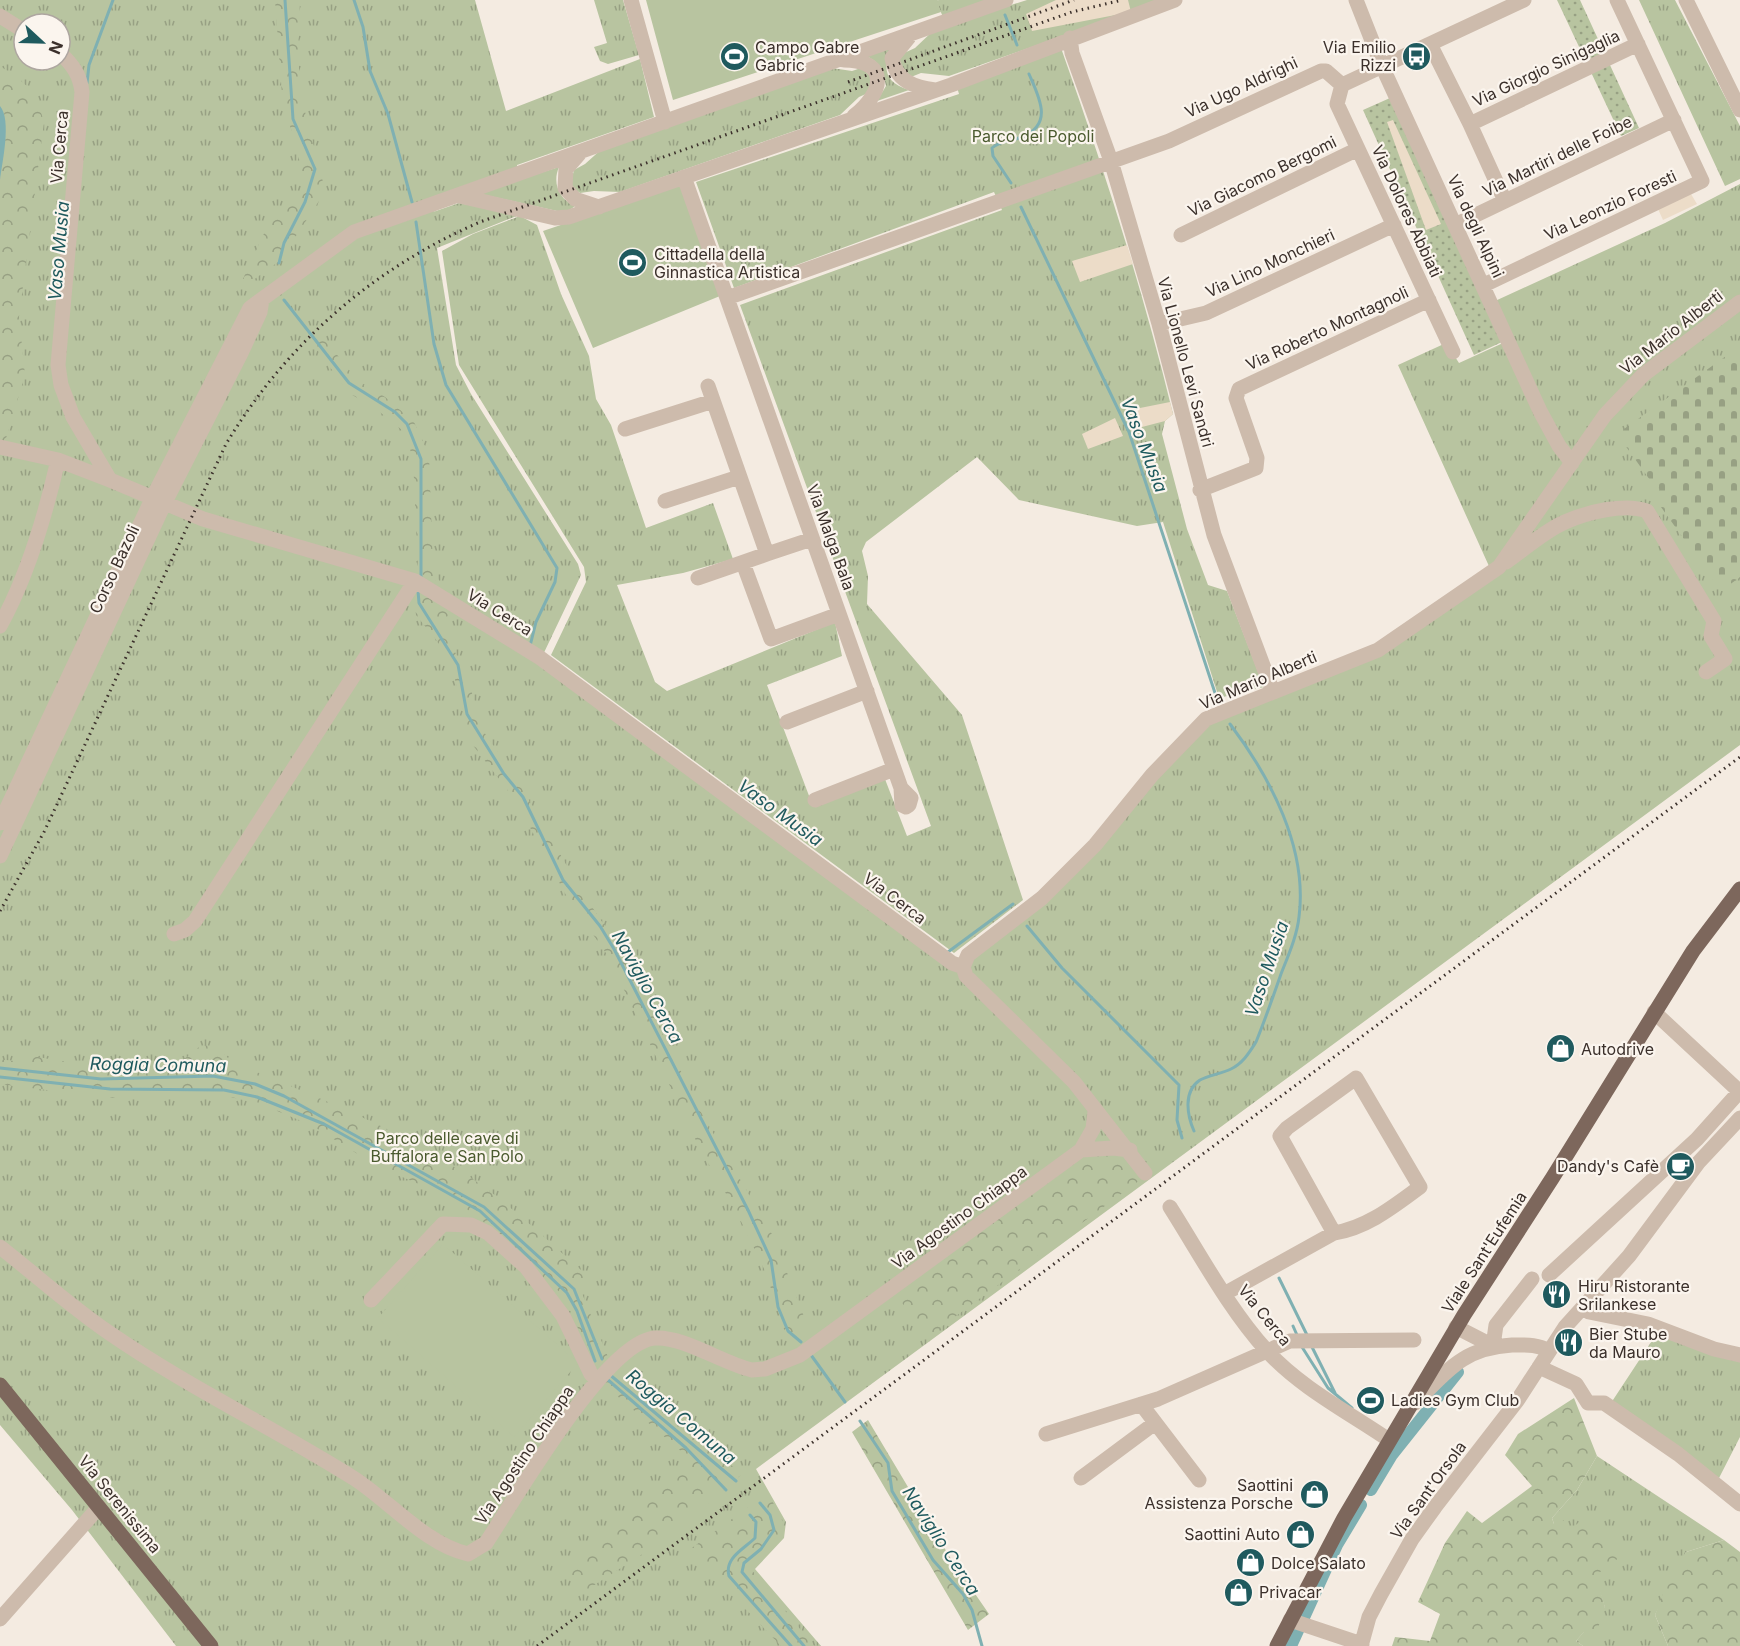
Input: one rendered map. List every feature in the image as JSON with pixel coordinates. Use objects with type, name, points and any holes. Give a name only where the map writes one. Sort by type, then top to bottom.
[{"type":"main road","name":"Viale Sant'Eufemia","points":[[1277,1646],[1298,1623],[1389,1440],[1456,1327],[1553,1177],[1693,951],[1740,889]]},
{"type":"main road","name":"Via Serenissima","points":[[0,1385],[212,1646]]},
{"type":"street","points":[[631,0],[665,122]]},
{"type":"street","name":"Corso Bazoli","points":[[0,823],[250,308],[354,232],[1006,0]]},
{"type":"street","points":[[458,196],[555,218],[568,217],[936,90],[1175,0]]},
{"type":"street","name":"Via degli Alpini","points":[[1356,0],[1382,66],[1540,411],[1559,446],[1572,463]]},
{"type":"street","points":[[1342,85],[1524,0]]},
{"type":"street","name":"Via Leonzio Foresti","points":[[1484,285],[1702,181],[1617,0]]},
{"type":"street","points":[[1686,0],[1740,110]]},
{"type":"street","points":[[914,33],[896,50],[892,58],[894,70],[909,83],[936,90]]},
{"type":"street","name":"Via Lionello Levi Sandri","points":[[1070,38],[1072,53],[1111,162],[1159,324],[1200,490],[1214,535],[1274,692]]},
{"type":"street","name":"Via Giorgio Sinigaglia","points":[[1430,44],[1505,201]]},
{"type":"street","name":"Via Giorgio Sinigaglia","points":[[1470,124],[1638,44]]},
{"type":"street","points":[[838,60],[856,60],[868,64],[878,76],[878,85],[871,99],[849,120]]},
{"type":"street","name":"Via Cerca","points":[[72,64],[81,79],[82,92],[59,336],[61,385],[73,417],[110,480],[203,519],[415,581],[539,657],[952,963],[963,967],[966,976],[1074,1082],[1095,1112],[1130,1150],[1146,1173]]},
{"type":"street","name":"Via Ugo Aldrighi","points":[[1111,162],[1169,141],[1321,71],[1326,71],[1342,85]]},
{"type":"street","name":"Via Dolores Abbiati","points":[[1342,85],[1337,104],[1453,352]]},
{"type":"street","name":"Via Martiri delle Foibe","points":[[1455,225],[1674,120]]},
{"type":"street","name":"Via Giacomo Bergomi","points":[[1180,235],[1359,149]]},
{"type":"street","points":[[581,152],[566,170],[565,188],[575,199],[599,207]]},
{"type":"street","points":[[727,298],[1111,162]]},
{"type":"street","name":"Via Malga Bala","points":[[684,177],[901,788]]},
{"type":"street","name":"Via Lino Monchieri","points":[[1159,324],[1206,313],[1394,225]]},
{"type":"street","name":"Via Roberto Montagnoli","points":[[1200,490],[1256,468],[1257,458],[1236,398],[1239,389],[1429,300]]},
{"type":"street","name":"Via Mario Alberti","points":[[1499,567],[1624,392],[1740,302]]},
{"type":"street","points":[[625,429],[711,393],[767,554]]},
{"type":"street","points":[[0,447],[58,460],[110,480]]},
{"type":"street","points":[[0,626],[10,608],[45,516],[58,460]]},
{"type":"street","points":[[665,501],[739,477]]},
{"type":"street","name":"Corso Bazoli","points":[[0,856],[159,499]]},
{"type":"street","name":"Via Mario Alberti","points":[[963,967],[968,955],[1042,898],[1095,845],[1191,732],[1206,719],[1378,650],[1564,522],[1604,511],[1638,508],[1647,511],[1714,621],[1711,636],[1725,660],[1706,672]]},
{"type":"street","points":[[698,578],[812,538]]},
{"type":"street","points":[[743,563],[771,639],[839,614]]},
{"type":"street","points":[[174,934],[185,930],[195,921],[415,581]]},
{"type":"street","points":[[787,722],[867,691]]},
{"type":"street","points":[[815,800],[894,769]]},
{"type":"street","points":[[1549,1275],[1697,1139],[1740,1091],[1654,1012]]},
{"type":"street","points":[[1224,1294],[1335,1233],[1346,1232],[1380,1216],[1420,1187],[1356,1078],[1287,1128],[1280,1136],[1335,1233]]},
{"type":"street","name":"Via Agostino Chiappa","points":[[0,1247],[107,1332],[306,1448],[371,1490],[433,1538],[454,1551],[468,1554],[486,1543],[580,1401],[597,1380],[630,1348],[652,1338],[672,1340],[752,1370],[765,1369],[800,1355],[1081,1150],[1093,1129],[1095,1112]]},
{"type":"street","name":"Via Sant'Orsola","points":[[1298,1623],[1362,1645],[1369,1617],[1412,1539],[1517,1401],[1549,1351],[1629,1256],[1710,1150],[1740,1119]]},
{"type":"street","points":[[1697,1139],[1710,1150]]},
{"type":"street","points":[[1081,1150],[1113,1148],[1130,1150]]},
{"type":"street","name":"Via Cerca","points":[[1170,1207],[1224,1294],[1268,1352],[1309,1387],[1389,1440]]},
{"type":"street","points":[[371,1300],[443,1224],[471,1225],[488,1233],[526,1267],[563,1316],[591,1374],[597,1380]]},
{"type":"street","points":[[1493,1346],[1496,1325],[1532,1279]]},
{"type":"street","points":[[1583,1308],[1589,1312],[1648,1324],[1714,1349],[1740,1355]]},
{"type":"street","points":[[1456,1327],[1493,1346]]},
{"type":"street","points":[[1046,1434],[1141,1404],[1290,1341],[1414,1340]]},
{"type":"street","points":[[1407,1411],[1468,1354],[1493,1346],[1530,1345],[1549,1351]]},
{"type":"street","points":[[1539,1366],[1576,1384],[1588,1403],[1604,1403],[1678,1454],[1740,1504]]},
{"type":"street","points":[[1141,1404],[1199,1480]]},
{"type":"street","points":[[1081,1478],[1155,1423]]},
{"type":"street","points":[[0,1620],[99,1507]]},
{"type":"green space","name":"Parco delle cave di Buffalora e San Polo","points":[[0,0],[475,0],[506,111],[640,59],[654,117],[517,165],[517,169],[433,212],[459,203],[519,215],[437,248],[456,365],[471,394],[578,564],[581,575],[540,661],[953,969],[1040,902],[1208,721],[1380,655],[1493,575],[1398,365],[1446,343],[1459,363],[1514,338],[1495,301],[1665,223],[1740,184],[1740,745],[756,1469],[786,1522],[784,1538],[755,1569],[821,1646],[176,1646],[72,1510],[0,1425]]},
{"type":"green space","points":[[275,0],[300,0],[298,54],[301,96],[324,186],[319,201],[292,242],[289,254],[237,292],[267,227],[294,202],[304,187],[303,174],[282,95]]},
{"type":"green space","points":[[594,0],[623,0],[639,55],[608,64],[600,61],[594,47],[607,43]]},
{"type":"green space","name":"Campo Gabre Gabric","points":[[646,0],[939,0],[937,1],[941,12],[673,100]]},
{"type":"green space","points":[[992,0],[943,17],[936,1]]},
{"type":"green space","points":[[1027,0],[1166,0],[949,76],[921,73],[911,77],[898,62],[902,54],[915,48],[935,29]]},
{"type":"green space","points":[[1557,0],[1580,0],[1639,128],[1621,136]]},
{"type":"green space","points":[[1639,0],[1675,0],[1740,126],[1740,179],[1725,186]]},
{"type":"green space","points":[[893,44],[887,59],[887,72],[894,83],[909,90],[877,101],[886,86],[884,75],[877,63],[863,55]]},
{"type":"green space","name":"Parco dei Popoli","points":[[1061,48],[1122,230],[1149,322],[1173,414],[1165,421],[1162,434],[1187,529],[1208,585],[1227,591],[1264,687],[1219,698],[1163,522],[1137,526],[1019,500],[977,457],[866,542],[862,551],[868,576],[867,604],[962,715],[1023,900],[954,953],[551,655],[586,582],[584,567],[459,365],[442,251],[473,234],[520,216],[537,225],[561,294],[589,356],[596,399],[611,425],[646,528],[713,503],[733,559],[683,573],[617,585],[655,682],[667,691],[835,622],[842,656],[767,685],[811,801],[883,774],[907,836],[931,826],[740,305],[1002,210],[994,192],[734,288],[696,182],[959,94],[957,87]]},
{"type":"green space","points":[[0,66],[29,88],[44,122],[19,317],[25,375],[4,445],[0,444],[0,180],[6,134],[4,111],[0,106]]},
{"type":"green space","points":[[825,67],[852,71],[861,68],[873,78],[868,93],[859,97],[840,115],[620,192],[580,193],[570,186],[574,170],[585,164],[604,147]]},
{"type":"green space","points":[[1390,98],[1502,342],[1474,355],[1363,110]]},
{"type":"green space","points":[[559,167],[556,179],[558,190],[569,203],[575,206],[566,213],[476,193]]},
{"type":"green space","name":"Cittadella della Ginnastica Artistica","points":[[682,184],[720,296],[593,348],[543,231]]},
{"type":"green space","points":[[319,332],[357,380],[385,397],[414,422],[429,455],[433,566],[440,583],[418,572],[413,457],[402,430],[376,409],[349,393],[310,340]]},
{"type":"green space","points":[[1740,346],[1740,577],[1721,591],[1656,500],[1660,488],[1655,487],[1617,434]]},
{"type":"green space","points":[[413,588],[451,610],[442,626],[466,674],[484,732],[523,790],[582,892],[621,950],[702,1114],[773,1236],[811,1335],[789,1345],[766,1273],[736,1211],[700,1149],[608,956],[567,897],[516,801],[472,744],[453,672],[437,641],[416,615]]},
{"type":"green space","points":[[205,1045],[220,1050],[232,1062],[333,1104],[399,1135],[462,1172],[492,1193],[589,1277],[579,1286],[608,1357],[593,1371],[565,1297],[476,1215],[446,1196],[377,1166],[311,1125],[258,1103],[216,1094],[109,1098],[0,1084],[0,1059],[12,1061],[22,1054],[114,1067],[141,1067],[164,1065],[183,1059],[195,1049]]},
{"type":"green space","points":[[1096,1155],[1124,1158],[1133,1164],[1144,1177],[929,1336],[894,1293],[1083,1158]]},
{"type":"green space","points":[[443,1244],[578,1363],[514,1437],[378,1318]]},
{"type":"green space","points":[[1659,1330],[1740,1359],[1740,1437],[1719,1478],[1611,1403]]},
{"type":"green space","points":[[611,1369],[742,1474],[672,1535],[582,1593],[562,1570],[685,1461],[682,1452],[601,1382]]},
{"type":"green space","points":[[1574,1398],[1597,1456],[1577,1490],[1552,1518],[1554,1524],[1565,1520],[1570,1530],[1585,1517],[1600,1528],[1620,1557],[1596,1575],[1605,1607],[1597,1631],[1584,1632],[1576,1641],[1583,1646],[1392,1646],[1395,1637],[1430,1641],[1440,1614],[1418,1602],[1445,1543],[1467,1511],[1482,1523],[1532,1486],[1505,1455],[1518,1434]]},
{"type":"green space","points":[[868,1420],[951,1559],[989,1614],[968,1630],[852,1432]]},
{"type":"green space","points":[[1597,1456],[1724,1540],[1686,1552],[1655,1615],[1668,1646],[1583,1646],[1576,1641],[1605,1607],[1593,1571],[1580,1545],[1563,1527],[1554,1524],[1552,1518],[1577,1490]]},
{"type":"green space","points":[[768,1493],[783,1522],[782,1537],[751,1569],[814,1646],[781,1646],[689,1550]]},
{"type":"green space","points":[[1724,1540],[1740,1552],[1740,1646],[1668,1646],[1655,1615],[1669,1578],[1686,1552]]},
{"type":"shaded area","points":[[1056,0],[1128,0],[1131,12],[1032,31],[1026,14]]},
{"type":"shaded area","points":[[1393,120],[1441,224],[1426,230],[1387,122]]},
{"type":"shaded area","points":[[1691,194],[1697,204],[1663,220],[1658,209]]},
{"type":"shaded area","points":[[1127,245],[1133,264],[1080,282],[1072,261]]},
{"type":"shaded area","points":[[1170,402],[1173,414],[1165,421],[1142,427],[1135,409]]},
{"type":"shaded area","points":[[1115,418],[1123,436],[1088,449],[1082,434]]},
{"type":"water","points":[[0,106],[4,113],[6,131],[0,180]]},
{"type":"waterway","name":"Vaso Musia","points":[[87,83],[89,65],[113,0]]},
{"type":"waterway","name":"Naviglio Cerca","points":[[279,263],[284,243],[305,202],[315,169],[293,119],[285,0]]},
{"type":"waterway","name":"Vaso Musia","points":[[354,0],[363,27],[370,71],[388,114],[412,202]]},
{"type":"waterway","name":"Vaso Musia","points":[[1005,15],[1017,45]]},
{"type":"waterway","name":"Vaso Musia","points":[[1011,183],[993,156],[992,148],[1003,142],[1022,137],[1032,132],[1038,125],[1041,117],[1040,101],[1029,74]]},
{"type":"waterway","name":"Vaso Musia","points":[[1021,207],[1129,432],[1218,702]]},
{"type":"waterway","name":"Vaso Musia","points":[[416,222],[434,344],[446,385],[557,568],[555,582],[536,622],[530,646]]},
{"type":"waterway","name":"Naviglio Cerca","points":[[284,300],[349,383],[395,412],[407,424],[421,459],[421,577]]},
{"type":"waterway","name":"Naviglio Cerca","points":[[418,591],[419,603],[458,665],[467,714],[504,774],[523,797],[563,880],[600,926],[614,949],[748,1210],[771,1260],[778,1307],[788,1331],[801,1342]]},
{"type":"waterway","name":"Vaso Musia","points":[[1194,1131],[1188,1111],[1191,1090],[1200,1080],[1235,1067],[1256,1042],[1292,946],[1299,917],[1298,865],[1283,814],[1259,767],[1230,724]]},
{"type":"waterway","name":"Vaso Musia","points":[[948,952],[1013,904]]},
{"type":"waterway","name":"Vaso Musia","points":[[1027,926],[1062,968],[1179,1085],[1177,1120],[1182,1138]]},
{"type":"waterway","name":"Roggia Comuna","points":[[0,1068],[101,1079],[213,1076],[255,1084],[284,1096],[484,1207],[574,1289],[602,1359]]},
{"type":"waterway","points":[[0,1077],[110,1089],[224,1090],[257,1097],[324,1124],[480,1211],[567,1293],[577,1311],[595,1361]]},
{"type":"waterway","name":"Vaso Musia","points":[[1279,1278],[1307,1335]]},
{"type":"waterway","name":"Vaso Musia","points":[[1293,1326],[1297,1335]]},
{"type":"waterway","name":"Vaso Musia","points":[[1302,1347],[1328,1388],[1352,1408]]},
{"type":"waterway","name":"Vaso Musia","points":[[1312,1347],[1335,1393]]},
{"type":"waterway","name":"Naviglio Cerca","points":[[811,1355],[845,1402]]},
{"type":"waterway","points":[[1371,1490],[1392,1455],[1458,1372]]},
{"type":"waterway","name":"Roggia Comuna","points":[[609,1374],[736,1481]]},
{"type":"waterway","points":[[607,1379],[686,1448],[726,1490]]},
{"type":"waterway","name":"Naviglio Cerca","points":[[860,1421],[888,1463],[892,1491],[933,1560],[963,1594],[972,1610],[982,1646]]},
{"type":"waterway","name":"Roggia Comuna","points":[[760,1503],[770,1515],[774,1530],[761,1549],[744,1563],[742,1572],[804,1646]]},
{"type":"waterway","points":[[1291,1646],[1337,1545],[1361,1505]]},
{"type":"waterway","points":[[750,1515],[756,1522],[755,1538],[732,1559],[729,1564],[729,1576],[791,1646]]},
{"type":"railway","points":[[848,82],[1074,0]]},
{"type":"railway","points":[[0,911],[44,832],[226,444],[276,373],[335,313],[368,286],[403,262],[480,222],[1072,12],[1122,0]]},
{"type":"railway","points":[[537,1646],[1740,757]]},
{"type":"place","name":"Campo Gabre Gabric","points":[[734,56]]},
{"type":"place","name":"Via Emilio Rizzi","points":[[1417,56]]},
{"type":"place","name":"Cittadella della Ginnastica Artistica","points":[[633,263]]},
{"type":"place","name":"Autodrive","points":[[1560,1049]]},
{"type":"place","name":"Dandy's Cafè","points":[[1680,1166]]},
{"type":"place","name":"Hiru Ristorante Srilankese","points":[[1557,1295]]},
{"type":"place","name":"Bier Stube da Mauro","points":[[1568,1343]]},
{"type":"place","name":"Ladies Gym Club","points":[[1370,1400]]},
{"type":"place","name":"Saottini Assistenza Porsche","points":[[1314,1494]]},
{"type":"place","name":"Saottini Auto","points":[[1301,1534]]},
{"type":"place","name":"Dolce Salato","points":[[1250,1563]]},
{"type":"place","name":"Privacar","points":[[1238,1592]]}]
